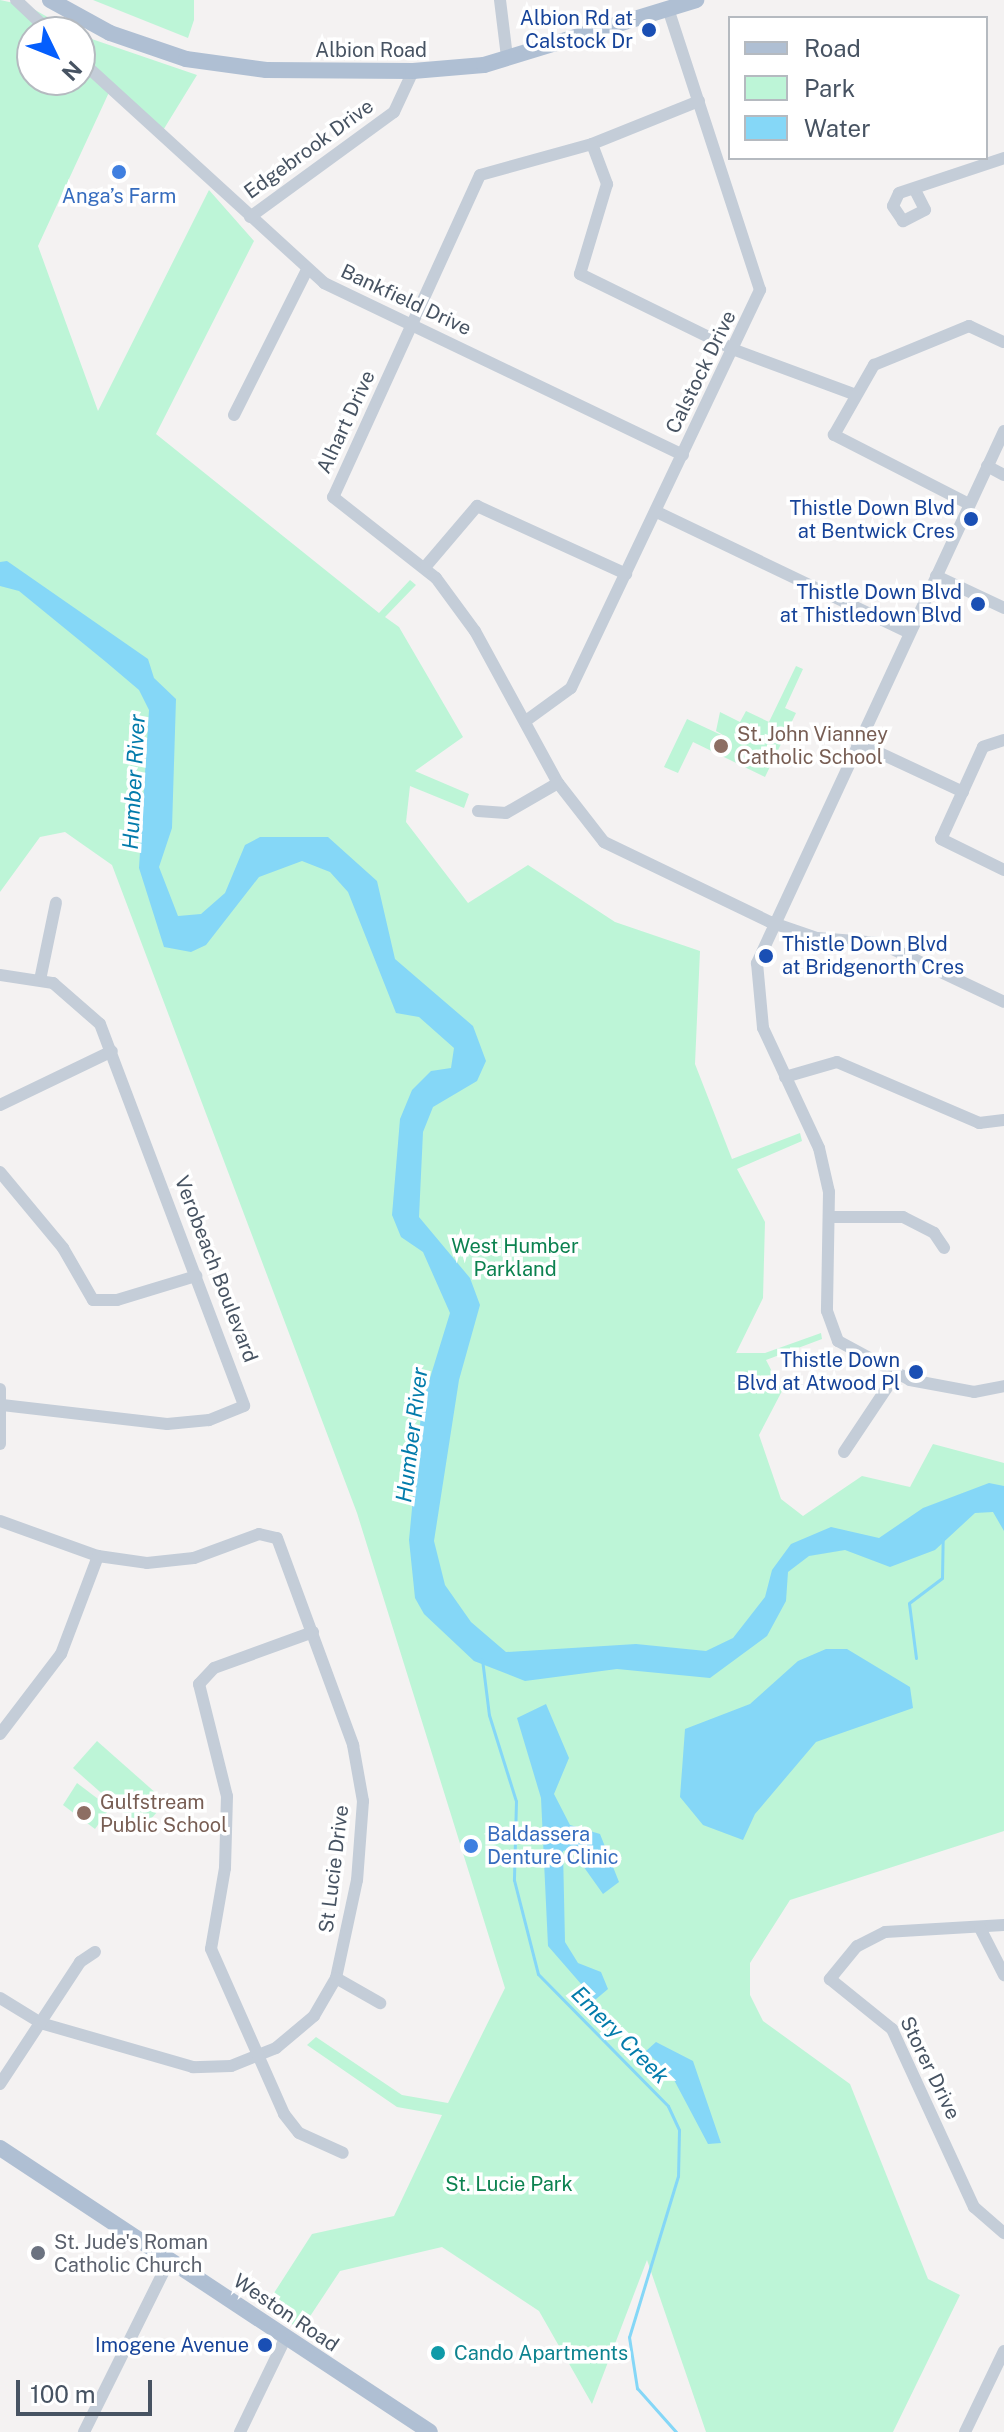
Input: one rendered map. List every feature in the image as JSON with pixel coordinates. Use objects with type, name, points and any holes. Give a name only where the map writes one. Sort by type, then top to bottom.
[{"type":"main road","name":"Albion Road","points":[[50,0],[110,33],[186,59],[266,70],[413,71],[507,57],[696,0]]},
{"type":"main road","name":"Weston Road","points":[[0,2148],[430,2432]]},
{"type":"street","points":[[16,0],[33,16]]},
{"type":"street","points":[[500,0],[507,57]]},
{"type":"street","name":"Calstock Drive","points":[[527,720],[571,688],[735,350],[760,290],[759,272],[668,9]]},
{"type":"street","name":"Edgebrook Drive","points":[[250,217],[394,112],[413,71]]},
{"type":"street","name":"Bankfield Drive","points":[[96,75],[307,270],[413,325],[683,455]]},
{"type":"street","name":"Alhart Drive","points":[[699,101],[592,144],[480,175],[333,497],[426,566],[475,631],[527,720],[558,783],[604,842],[770,922],[817,938],[880,943],[1004,1002]]},
{"type":"street","points":[[592,144],[607,184],[578,272],[735,350],[853,394]]},
{"type":"street","points":[[915,190],[1004,158]]},
{"type":"street","points":[[234,415],[307,270]]},
{"type":"street","points":[[969,504],[836,441],[853,394],[874,365],[969,326],[1004,342]]},
{"type":"street","points":[[1004,431],[770,922],[757,963],[758,1005],[785,1077],[819,1148],[831,1217],[828,1322],[844,1346],[896,1374],[958,1391],[1004,1386]]},
{"type":"street","points":[[987,466],[1004,475]]},
{"type":"street","points":[[426,566],[477,506],[626,574]]},
{"type":"street","points":[[657,512],[907,632]]},
{"type":"street","points":[[936,576],[1004,608]]},
{"type":"street","points":[[1004,740],[983,747],[941,839],[1004,870]]},
{"type":"street","points":[[856,742],[963,792]]},
{"type":"street","points":[[478,811],[506,813],[558,783]]},
{"type":"street","points":[[40,980],[56,903]]},
{"type":"street","name":"Verobeach Boulevard","points":[[0,975],[40,980],[90,1009],[112,1051],[243,1399],[241,1411],[167,1424],[2,1405]]},
{"type":"street","points":[[0,1105],[112,1051]]},
{"type":"street","points":[[785,1077],[837,1062],[979,1123],[1004,1120]]},
{"type":"street","points":[[0,1172],[63,1248],[93,1300],[117,1300],[196,1276]]},
{"type":"street","points":[[831,1217],[903,1217],[934,1233],[944,1248]]},
{"type":"street","points":[[844,1452],[896,1374]]},
{"type":"street","points":[[0,1389],[0,1444]]},
{"type":"street","name":"St Lucie Drive","points":[[0,1521],[98,1556],[179,1561],[271,1534],[313,1632],[362,1785],[357,1880],[336,1978],[307,2024],[255,2056],[193,2067],[41,2023],[0,1998]]},
{"type":"street","points":[[0,1734],[61,1654],[98,1556]]},
{"type":"street","points":[[313,1632],[214,1668],[199,1684],[227,1796],[225,1868],[211,1949],[255,2056],[299,2133],[343,2153]]},
{"type":"street","name":"Storer Drive","points":[[1004,1925],[885,1932],[857,1946],[830,1979],[886,2021],[974,2207],[1004,2233]]},
{"type":"street","points":[[980,1928],[1004,1975]]},
{"type":"street","points":[[0,2084],[80,1962],[95,1952]]},
{"type":"street","points":[[336,1978],[380,2003]]},
{"type":"street","points":[[84,2432],[170,2259]]},
{"type":"street","points":[[240,2432],[286,2337]]},
{"type":"street","points":[[965,2432],[1004,2351]]},
{"type":"green space","name":"West Humber Parkland","points":[[0,0],[28,6],[46,16],[16,16],[16,96],[96,96],[96,40],[197,75],[162,132],[111,88],[38,246],[98,411],[209,190],[254,241],[156,434],[379,613],[410,580],[416,585],[385,617],[399,627],[463,737],[415,771],[469,794],[464,808],[410,786],[406,822],[468,903],[528,865],[615,922],[700,951],[695,1064],[732,1159],[800,1133],[802,1141],[737,1169],[765,1222],[763,1298],[736,1353],[765,1353],[821,1333],[822,1339],[766,1360],[782,1391],[759,1435],[781,1499],[803,1516],[862,1476],[910,1487],[933,1444],[1004,1463],[1004,1831],[790,1900],[750,1963],[750,1995],[763,2021],[850,2084],[928,2279],[960,2295],[893,2432],[706,2432],[647,2260],[592,2404],[539,2311],[442,2247],[340,2271],[301,2330],[265,2307],[312,2234],[394,2216],[442,2115],[397,2107],[307,2045],[316,2037],[402,2095],[448,2103],[505,1988],[357,1513],[112,865],[65,832],[40,837],[0,892]]},
{"type":"green space","points":[[93,0],[194,0],[194,20],[188,38]]},
{"type":"green space","points":[[796,666],[803,669],[785,708],[796,713],[765,777],[693,742],[678,773],[664,767],[687,719],[732,740],[716,731],[720,712],[740,722],[746,711],[769,722]]},
{"type":"green space","points":[[97,1741],[166,1802],[142,1829],[73,1768]]},
{"type":"green space","points":[[77,1783],[110,1808],[95,1829],[63,1805]]},
{"type":"water","points":[[7,561],[148,659],[154,678],[176,699],[172,828],[159,867],[178,916],[201,914],[225,893],[245,845],[260,837],[328,837],[377,881],[395,959],[473,1026],[486,1061],[477,1081],[433,1107],[423,1132],[419,1217],[470,1278],[480,1305],[459,1380],[434,1541],[445,1585],[471,1622],[506,1652],[636,1644],[706,1651],[733,1638],[765,1597],[772,1570],[791,1544],[831,1527],[879,1538],[923,1508],[989,1483],[1004,1486],[1004,1531],[993,1512],[975,1513],[935,1550],[890,1567],[845,1550],[809,1556],[788,1572],[786,1601],[767,1636],[710,1678],[617,1669],[525,1681],[474,1661],[424,1614],[415,1598],[409,1540],[422,1404],[450,1313],[423,1252],[401,1237],[392,1215],[400,1119],[412,1090],[431,1071],[451,1068],[454,1048],[419,1017],[396,1013],[348,892],[330,872],[302,861],[259,877],[206,945],[191,952],[164,947],[139,868],[149,710],[139,690],[106,662],[19,591],[0,586],[0,562]]},
{"type":"water","points":[[826,1649],[847,1649],[910,1687],[913,1708],[816,1742],[755,1814],[743,1840],[703,1825],[680,1797],[685,1729],[750,1704],[798,1661]]},
{"type":"water","points":[[546,1704],[569,1758],[554,1794],[570,1825],[600,1834],[619,1882],[603,1894],[571,1849],[563,1851],[565,1942],[578,1963],[601,1972],[608,1989],[595,2000],[548,1946],[541,1798],[517,1718]]},
{"type":"water","points":[[656,2042],[693,2061],[721,2143],[708,2144],[673,2078],[646,2051]]},
{"type":"waterway","points":[[916,1658],[909,1603],[942,1578],[943,1539]]},
{"type":"waterway","name":"Emery Creek","points":[[482,1659],[489,1715],[516,1801],[514,1880],[538,1974],[668,2106],[679,2130],[678,2176],[629,2337],[637,2388],[676,2432]]},
{"type":"place","name":"Albion Rd at Calstock Dr","points":[[649,30]]},
{"type":"place","name":"Anga’s Farm","points":[[119,172]]},
{"type":"place","name":"Thistle Down Blvd at Bentwick Cres","points":[[971,519]]},
{"type":"place","name":"Thistle Down Blvd at Thistledown Blvd","points":[[978,604]]},
{"type":"place","name":"St. John Vianney Catholic School","points":[[721,746]]},
{"type":"place","name":"Thistle Down Blvd at Bridgenorth Cres","points":[[766,956]]},
{"type":"place","name":"Thistle Down Blvd at Atwood Pl","points":[[916,1372]]},
{"type":"place","name":"Gulfstream Public School","points":[[84,1813]]},
{"type":"place","name":"Baldassera Denture Clinic","points":[[471,1846]]},
{"type":"place","name":"St. Jude's Roman Catholic Church","points":[[38,2253]]},
{"type":"place","name":"Imogene Avenue","points":[[265,2345]]},
{"type":"place","name":"Cando Apartments","points":[[438,2353]]},
{"type":"water label","name":"Humber River","points":[[134,782]]},
{"type":"water label","name":"Humber River","points":[[412,1435]]},
{"type":"park label","name":"St. Lucie Park","points":[[509,2184]]}]
